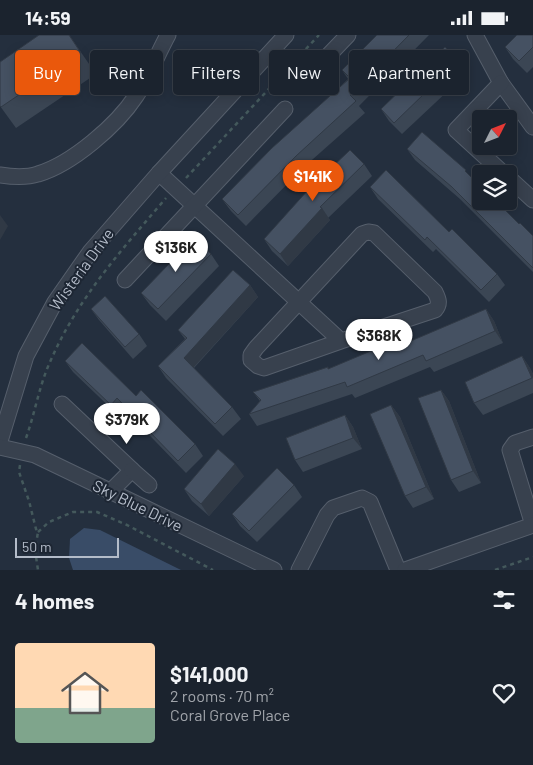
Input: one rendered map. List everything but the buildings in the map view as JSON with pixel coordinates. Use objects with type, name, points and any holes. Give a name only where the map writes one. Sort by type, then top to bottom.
[{"type":"street","points":[[0,175],[24,177],[39,174],[65,161],[91,144],[119,118],[136,96],[168,35]]},
{"type":"street","name":"Wisteria Drive","points":[[0,441],[26,356],[55,302],[90,252],[159,173],[286,35]]},
{"type":"street","points":[[334,50],[348,35]]},
{"type":"street","points":[[475,35],[501,83],[531,122]]},
{"type":"street","points":[[494,165],[456,130],[501,83]]},
{"type":"street","points":[[125,280],[285,109]]},
{"type":"street","points":[[159,173],[342,341]]},
{"type":"street","points":[[517,185],[533,200]]},
{"type":"street","points":[[374,233],[435,292],[439,305],[435,310],[342,341],[264,368],[251,360],[251,355],[298,301],[362,234],[374,233]]},
{"type":"street","points":[[62,404],[150,485]]},
{"type":"street","points":[[405,570],[533,525],[510,451],[516,443],[533,437]]},
{"type":"street","name":"Sky Blue Drive","points":[[0,447],[35,455],[274,570]]},
{"type":"street","points":[[110,492],[132,470]]},
{"type":"street","points":[[299,570],[327,515],[333,508],[362,499],[370,501],[398,570]]},
{"type":"path","points":[[38,532],[49,522],[73,512],[98,512],[213,570]]},
{"type":"path","points":[[495,570],[533,557]]},
{"type":"water","points":[[84,528],[100,530],[181,570],[73,570],[69,558],[70,539]]}]
